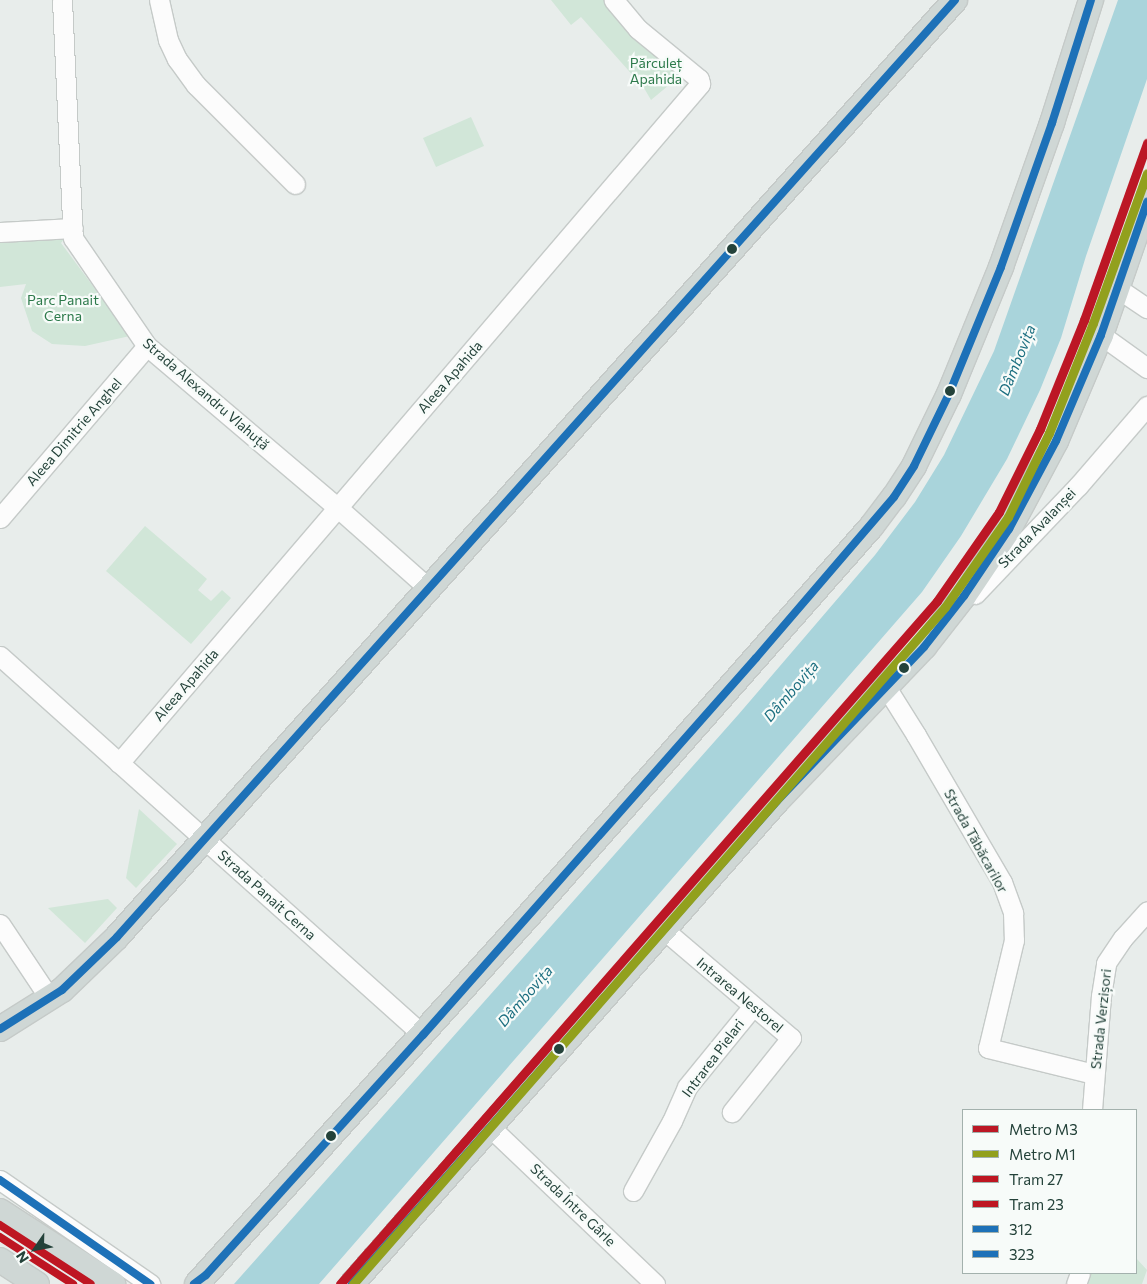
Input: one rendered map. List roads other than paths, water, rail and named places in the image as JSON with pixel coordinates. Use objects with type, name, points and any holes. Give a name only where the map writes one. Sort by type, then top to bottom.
[{"type":"main road","points":[[0,1029],[50,999],[90,965],[954,0]]},
{"type":"main road","points":[[197,1283],[423,1035],[750,666],[894,498],[914,466],[949,394],[1001,267],[1052,123],[1091,0]]},
{"type":"main road","points":[[352,1284],[777,801],[924,647],[964,596],[1009,530],[1056,441],[1101,335],[1147,202]]},
{"type":"main road","points":[[0,1211],[113,1284]]},
{"type":"main road","points":[[0,1260],[37,1284]]},
{"type":"street","name":"Strada Alexandru Vlahuță","points":[[62,0],[73,238],[147,346],[338,508],[428,588]]},
{"type":"street","points":[[159,0],[168,40],[176,60],[196,85],[296,184]]},
{"type":"street","name":"Aleea Apahida","points":[[119,762],[700,84],[699,79],[638,29],[614,0]]},
{"type":"street","points":[[0,232],[73,228]]},
{"type":"street","points":[[1117,288],[1147,308]]},
{"type":"street","points":[[1101,335],[1147,368]]},
{"type":"street","name":"Aleea Dimitrie Anghel","points":[[0,518],[147,346]]},
{"type":"street","name":"Strada Avalanșei","points":[[924,647],[1078,486],[1147,406]]},
{"type":"street","name":"Strada Panait Cerna","points":[[0,656],[423,1035]]},
{"type":"street","name":"Strada Tăbăcarilor","points":[[886,687],[1002,882],[1013,913],[1014,940],[988,1048],[1094,1074]]},
{"type":"street","name":"Strada Verzișori","points":[[1092,1109],[1106,964],[1113,951],[1147,911]]},
{"type":"street","points":[[0,924],[50,999]]},
{"type":"street","name":"Intrarea Nestorel","points":[[663,929],[791,1038],[732,1112]]},
{"type":"street","name":"Intrarea Pielari","points":[[633,1191],[672,1121],[687,1087],[753,1006]]},
{"type":"street","name":"Strada Între Gârle","points":[[490,1127],[654,1284]]},
{"type":"street","points":[[0,1180],[150,1284]]},
{"type":"water","name":"Dâmbovița","points":[[1118,0],[1147,0],[1147,79],[1086,256],[1061,338],[1040,390],[1007,459],[961,536],[922,592],[319,1284],[234,1284],[738,715],[875,555],[915,502],[944,455],[994,351]]},
{"type":"metro line","name":"M3","points":[[340,1284],[937,601],[999,512],[1040,429],[1084,320],[1147,143]]},
{"type":"metro line","name":"M1","points":[[353,1284],[945,607],[1008,517],[1049,433],[1093,323],[1147,173]]},
{"type":"tram line","name":"27","points":[[0,1225],[91,1284]]},
{"type":"tram line","name":"23","points":[[0,1237],[73,1284]]},
{"type":"park label","name":"Părculeț Apahida","points":[[656,72]]},
{"type":"park label","name":"Parc Panait Cerna","points":[[63,308]]}]
